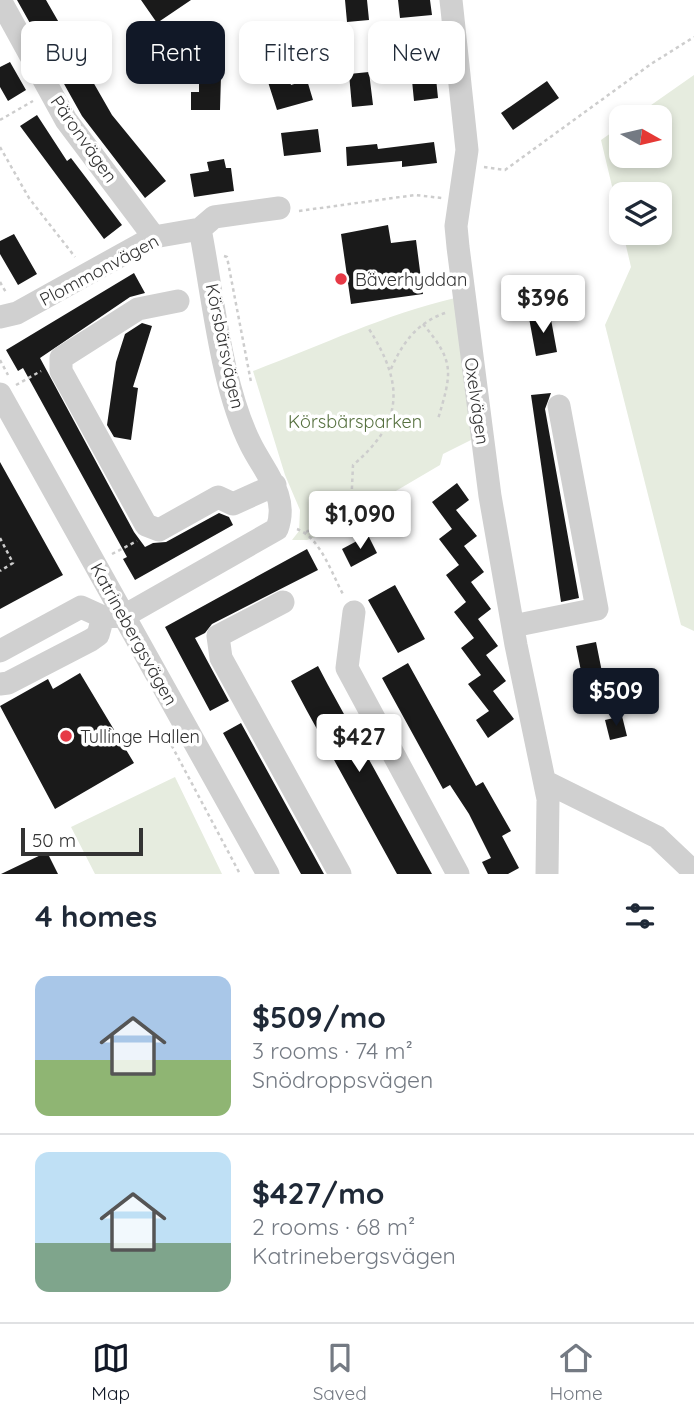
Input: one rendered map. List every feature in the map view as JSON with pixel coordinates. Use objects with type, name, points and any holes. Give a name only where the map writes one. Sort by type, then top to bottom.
[{"type":"street","name":"Päronvägen","points":[[0,0],[66,120],[154,237]]},
{"type":"street","name":"Oxelvägen","points":[[451,0],[467,150],[456,226],[490,496],[513,626],[547,790],[547,874]]},
{"type":"street","name":"Plommonvägen","points":[[0,317],[17,313],[154,237],[200,229],[214,217],[285,211]]},
{"type":"street","name":"Körsbärsvägen","points":[[113,616],[277,529],[281,510],[275,485],[251,446],[236,408],[200,229]]},
{"type":"street","points":[[178,301],[138,309],[61,358],[61,371],[146,525],[159,530],[218,497],[233,504],[275,485]]},
{"type":"street","name":"Katrinebergsvägen","points":[[7,390],[113,616],[268,874]]},
{"type":"street","points":[[513,626],[597,609],[559,406]]},
{"type":"street","points":[[283,602],[218,636],[221,658],[340,874]]},
{"type":"street","points":[[0,651],[81,607],[113,616],[98,635],[90,640],[8,683],[0,684]]},
{"type":"street","points":[[354,612],[347,668],[458,874]]},
{"type":"street","points":[[547,790],[657,837],[694,872]]},
{"type":"path","points":[[477,174],[482,167],[488,166],[505,170],[651,64],[694,37]]},
{"type":"path","points":[[0,120],[50,91]]},
{"type":"path","points":[[0,148],[29,198],[88,274]]},
{"type":"path","points":[[285,211],[415,195],[442,198],[458,204]]},
{"type":"path","points":[[390,370],[404,342],[423,324],[465,307]]},
{"type":"path","points":[[423,324],[442,346],[449,365],[449,384],[438,419]]},
{"type":"path","points":[[306,532],[351,508],[353,465],[374,447],[389,422],[393,398],[390,370],[369,329]]},
{"type":"path","points":[[7,390],[61,358]]},
{"type":"path","points":[[291,527],[306,532],[314,542],[354,612]]},
{"type":"path","points":[[109,556],[159,530]]},
{"type":"path","points":[[0,538],[13,563],[0,570]]},
{"type":"green space","points":[[694,75],[694,631],[681,625],[605,325],[631,267],[626,245],[672,245],[672,182],[611,182],[601,140],[609,134],[609,168],[672,168],[672,105],[651,105]]},
{"type":"green space","name":"Körsbärsparken","points":[[455,298],[473,439],[443,454],[440,465],[321,535],[307,540],[292,540],[299,531],[300,510],[285,475],[253,371],[378,322]]},
{"type":"green space","points":[[175,777],[222,874],[95,874],[71,827]]},
{"type":"building","points":[[17,0],[46,0],[58,21],[29,21]]},
{"type":"building","points":[[141,0],[191,0],[160,21],[156,21]]},
{"type":"building","points":[[345,0],[367,0],[369,20],[347,21]]},
{"type":"building","points":[[398,0],[430,0],[432,15],[400,18]]},
{"type":"building","points":[[10,62],[26,90],[8,101],[0,87],[0,67]]},
{"type":"building","points":[[368,72],[373,105],[352,107],[350,84],[354,84],[354,74]]},
{"type":"building","points":[[547,81],[559,98],[513,130],[501,113]]},
{"type":"building","points":[[64,84],[94,84],[112,115],[166,181],[145,198],[82,116]]},
{"type":"building","points":[[199,84],[221,84],[220,110],[191,110],[191,92],[199,92]]},
{"type":"building","points":[[269,84],[308,84],[313,100],[277,110]]},
{"type":"building","points":[[412,84],[437,84],[438,98],[414,101]]},
{"type":"building","points":[[37,115],[67,161],[71,158],[122,225],[104,239],[20,126]]},
{"type":"building","points":[[318,129],[321,152],[284,156],[281,133]]},
{"type":"building","points":[[434,142],[437,163],[402,167],[402,161],[347,166],[346,147],[377,144],[378,149]]},
{"type":"building","points":[[224,159],[226,168],[231,168],[234,191],[194,197],[190,174],[209,171],[207,162]]},
{"type":"building","points":[[388,225],[391,243],[416,240],[423,294],[351,304],[341,234]]},
{"type":"building","points":[[14,234],[37,274],[18,285],[0,254],[0,241]]},
{"type":"building","points":[[134,273],[145,293],[130,297],[40,358],[134,532],[145,547],[166,542],[219,513],[229,517],[233,525],[135,580],[123,559],[127,557],[23,368],[18,371],[6,350]]},
{"type":"building","points":[[550,314],[557,352],[536,356],[529,318]]},
{"type":"building","points":[[142,323],[152,326],[133,387],[138,388],[131,440],[114,437],[107,425],[116,362],[125,334]]},
{"type":"building","points":[[551,393],[545,409],[579,598],[561,602],[531,395]]},
{"type":"building","points":[[0,462],[63,575],[0,609]]},
{"type":"building","points":[[457,483],[469,500],[456,510],[477,536],[464,546],[484,572],[471,582],[491,609],[478,619],[498,646],[486,655],[506,681],[493,691],[514,719],[488,738],[476,720],[489,711],[468,684],[481,675],[461,648],[474,638],[454,612],[466,602],[446,575],[459,565],[439,539],[452,529],[432,502]]},
{"type":"building","points":[[368,535],[377,553],[351,567],[342,549]]},
{"type":"building","points":[[307,549],[318,570],[212,624],[205,633],[195,638],[229,701],[210,711],[165,627]]},
{"type":"building","points":[[395,585],[425,639],[398,653],[368,600]]},
{"type":"building","points":[[596,642],[602,672],[582,676],[576,646]]},
{"type":"building","points":[[408,663],[476,786],[483,782],[511,831],[502,836],[519,868],[508,874],[488,874],[482,862],[491,858],[469,814],[450,785],[443,789],[382,678]]},
{"type":"building","points":[[318,666],[432,874],[397,874],[307,711],[291,681]]},
{"type":"building","name":"Tullinge Hallen","points":[[80,673],[134,763],[55,809],[0,706],[48,679],[53,689]]},
{"type":"building","points":[[622,716],[627,736],[610,740],[605,720]]},
{"type":"building","points":[[241,723],[324,874],[301,874],[223,733]]},
{"type":"building","points":[[47,852],[58,874],[1,874]]},
{"type":"place","name":"Bäverhyddan","points":[[341,279]]},
{"type":"place","name":"Tullinge Hallen","points":[[66,736]]}]
